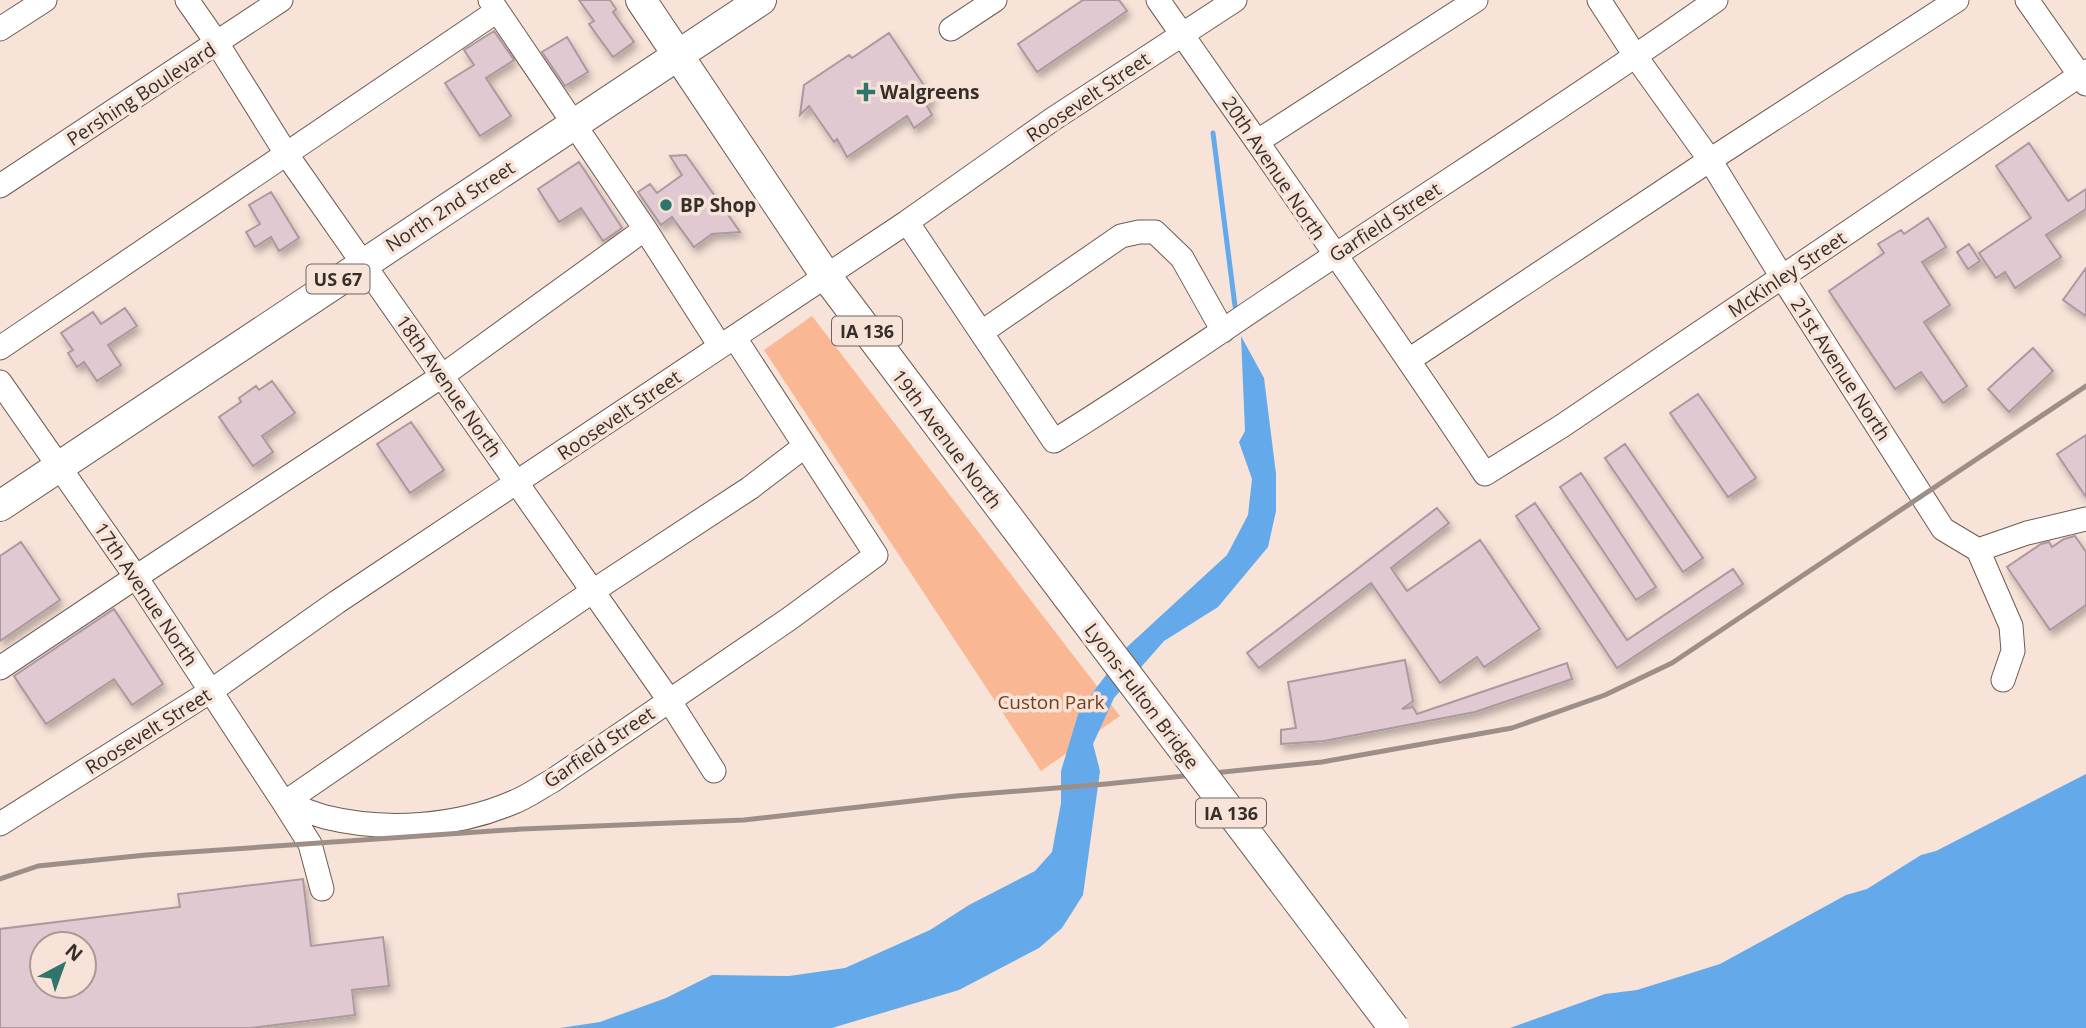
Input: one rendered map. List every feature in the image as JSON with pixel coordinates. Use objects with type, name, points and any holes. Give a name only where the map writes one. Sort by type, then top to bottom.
[{"type":"main road","name":"19th Avenue North","points":[[641,0],[826,276],[1068,597]]},
{"type":"main road","name":"North 2nd Street","points":[[0,506],[761,0]]},
{"type":"main road","name":"Lyons-Fulton Bridge","points":[[1068,597],[1394,1028]]},
{"type":"street","points":[[0,29],[45,0]]},
{"type":"street","name":"18th Avenue North","points":[[187,0],[218,43],[287,155],[669,700],[714,771]]},
{"type":"street","name":"Pershing Boulevard","points":[[0,186],[281,0]]},
{"type":"street","points":[[951,29],[995,0]]},
{"type":"street","name":"20th Avenue North","points":[[1158,0],[1258,141],[1485,474]]},
{"type":"street","name":"Roosevelt Street","points":[[0,824],[211,691],[337,602],[907,222],[1053,119],[1235,0]]},
{"type":"street","points":[[1258,141],[1476,0]]},
{"type":"street","name":"21st Avenue North","points":[[1600,0],[1636,57],[1710,160],[1943,529],[1978,550]]},
{"type":"street","name":"Garfield Street","points":[[982,332],[1054,441],[1121,400],[1636,57],[1716,0]]},
{"type":"street","points":[[1409,360],[1956,0]]},
{"type":"street","points":[[2027,0],[2084,77]]},
{"type":"street","points":[[0,348],[287,155],[494,6],[645,229],[805,446],[750,488],[593,591],[284,803]]},
{"type":"street","name":"McKinley Street","points":[[1485,474],[1562,426],[2084,77]]},
{"type":"street","points":[[907,222],[982,332],[1121,236],[1139,232],[1155,232],[1182,258],[1223,331]]},
{"type":"street","points":[[0,668],[442,376],[645,229]]},
{"type":"street","name":"17th Avenue North","points":[[0,382],[136,577],[284,803],[310,844],[322,889]]},
{"type":"street","name":"Garfield Street","points":[[284,803],[325,817],[370,824],[422,824],[475,816],[516,802],[552,781],[789,620],[876,555],[805,446]]},
{"type":"street","points":[[2003,680],[2013,651],[2011,626],[1978,550],[2027,533],[2086,519]]},
{"type":"green space","name":"Custon Park","points":[[812,316],[1120,716],[1041,771],[764,350]]},
{"type":"water","points":[[1241,336],[1264,378],[1276,474],[1276,511],[1268,547],[1218,607],[1164,641],[1114,698],[1093,744],[1100,771],[1083,895],[1062,928],[1039,948],[959,990],[832,1028],[560,1028],[600,1022],[666,998],[712,975],[789,976],[845,968],[930,930],[969,905],[1035,871],[1052,852],[1061,803],[1061,771],[1079,711],[1127,647],[1227,555],[1248,515],[1252,479],[1239,442],[1245,431]]},
{"type":"water","points":[[2086,774],[2086,1028],[1510,1028],[1605,994],[1637,990],[1720,964],[1846,895],[1867,889],[1921,855],[1936,851]]},
{"type":"building","points":[[579,0],[610,0],[616,9],[613,12],[634,42],[613,57],[589,24],[594,21]]},
{"type":"building","points":[[1083,0],[1119,0],[1127,11],[1037,72],[1018,44]]},
{"type":"building","points":[[494,31],[514,60],[486,78],[511,116],[480,136],[445,83],[474,65],[464,50]]},
{"type":"building","name":"Walgreens","points":[[889,33],[933,99],[926,104],[932,115],[914,128],[907,116],[847,157],[837,139],[834,142],[809,106],[800,115],[804,85],[849,55],[852,58]]},
{"type":"building","points":[[567,37],[588,72],[565,86],[542,52]]},
{"type":"building","points":[[2029,143],[2068,201],[2086,189],[2086,209],[2046,235],[2061,257],[2015,288],[2005,272],[1996,278],[1979,253],[2031,218],[1996,166]]},
{"type":"building","points":[[686,155],[740,232],[712,234],[694,247],[672,217],[661,225],[638,192],[650,184],[657,193],[682,175],[670,156]]},
{"type":"building","points":[[579,162],[622,228],[603,241],[581,208],[559,222],[538,189]]},
{"type":"building","points":[[271,192],[299,238],[279,251],[271,237],[255,247],[246,232],[260,224],[249,205]]},
{"type":"building","points":[[1928,218],[1946,247],[1922,262],[1950,305],[1924,322],[1967,386],[1943,403],[1921,372],[1895,389],[1829,291],[1884,253],[1878,244],[1901,230],[1904,234]]},
{"type":"building","points":[[1969,244],[1980,261],[1968,269],[1957,252]]},
{"type":"building","points":[[2086,268],[2086,316],[2063,300]]},
{"type":"building","points":[[125,308],[137,326],[108,345],[121,365],[97,381],[84,362],[77,367],[68,353],[73,350],[61,333],[93,312],[101,324]]},
{"type":"building","points":[[2033,348],[2053,371],[2009,412],[1988,389]]},
{"type":"building","points":[[272,381],[295,413],[262,436],[273,452],[253,466],[219,417],[241,402],[239,398],[256,386],[259,390]]},
{"type":"building","points":[[1698,394],[1756,478],[1728,497],[1670,413]]},
{"type":"building","points":[[411,422],[444,470],[410,493],[377,444]]},
{"type":"building","points":[[2086,435],[2086,497],[2057,454]]},
{"type":"building","points":[[1625,444],[1703,558],[1683,572],[1605,458]]},
{"type":"building","points":[[1581,473],[1656,587],[1636,600],[1560,487]]},
{"type":"building","points":[[1535,503],[1627,640],[1733,569],[1743,584],[1617,668],[1516,516]]},
{"type":"building","points":[[1437,508],[1449,523],[1391,568],[1407,591],[1480,540],[1540,629],[1484,667],[1477,657],[1440,683],[1371,583],[1259,668],[1247,653]]},
{"type":"building","points":[[2075,536],[2086,552],[2086,605],[2050,630],[2007,567],[2041,544],[2049,542],[2052,547]]},
{"type":"building","points":[[21,542],[60,600],[0,641],[0,556]]},
{"type":"building","points":[[114,609],[163,684],[132,705],[114,679],[46,724],[14,676]]},
{"type":"building","points":[[1405,660],[1413,701],[1402,709],[1413,707],[1417,714],[1567,663],[1572,679],[1475,712],[1324,741],[1281,744],[1281,730],[1296,728],[1288,682]]},
{"type":"building","points":[[303,879],[311,946],[383,937],[389,986],[352,990],[355,1015],[251,1028],[0,1028],[0,929],[180,907],[178,894]]},
{"type":"waterway","points":[[1213,133],[1235,306]]},
{"type":"railway","points":[[0,879],[38,866],[146,855],[522,829],[744,820],[956,796],[1106,784],[1322,762],[1512,728],[1605,695],[1672,663],[2086,386]]},
{"type":"place","name":"Walgreens","points":[[866,92]]},
{"type":"place","name":"BP Shop","points":[[666,205]]}]
